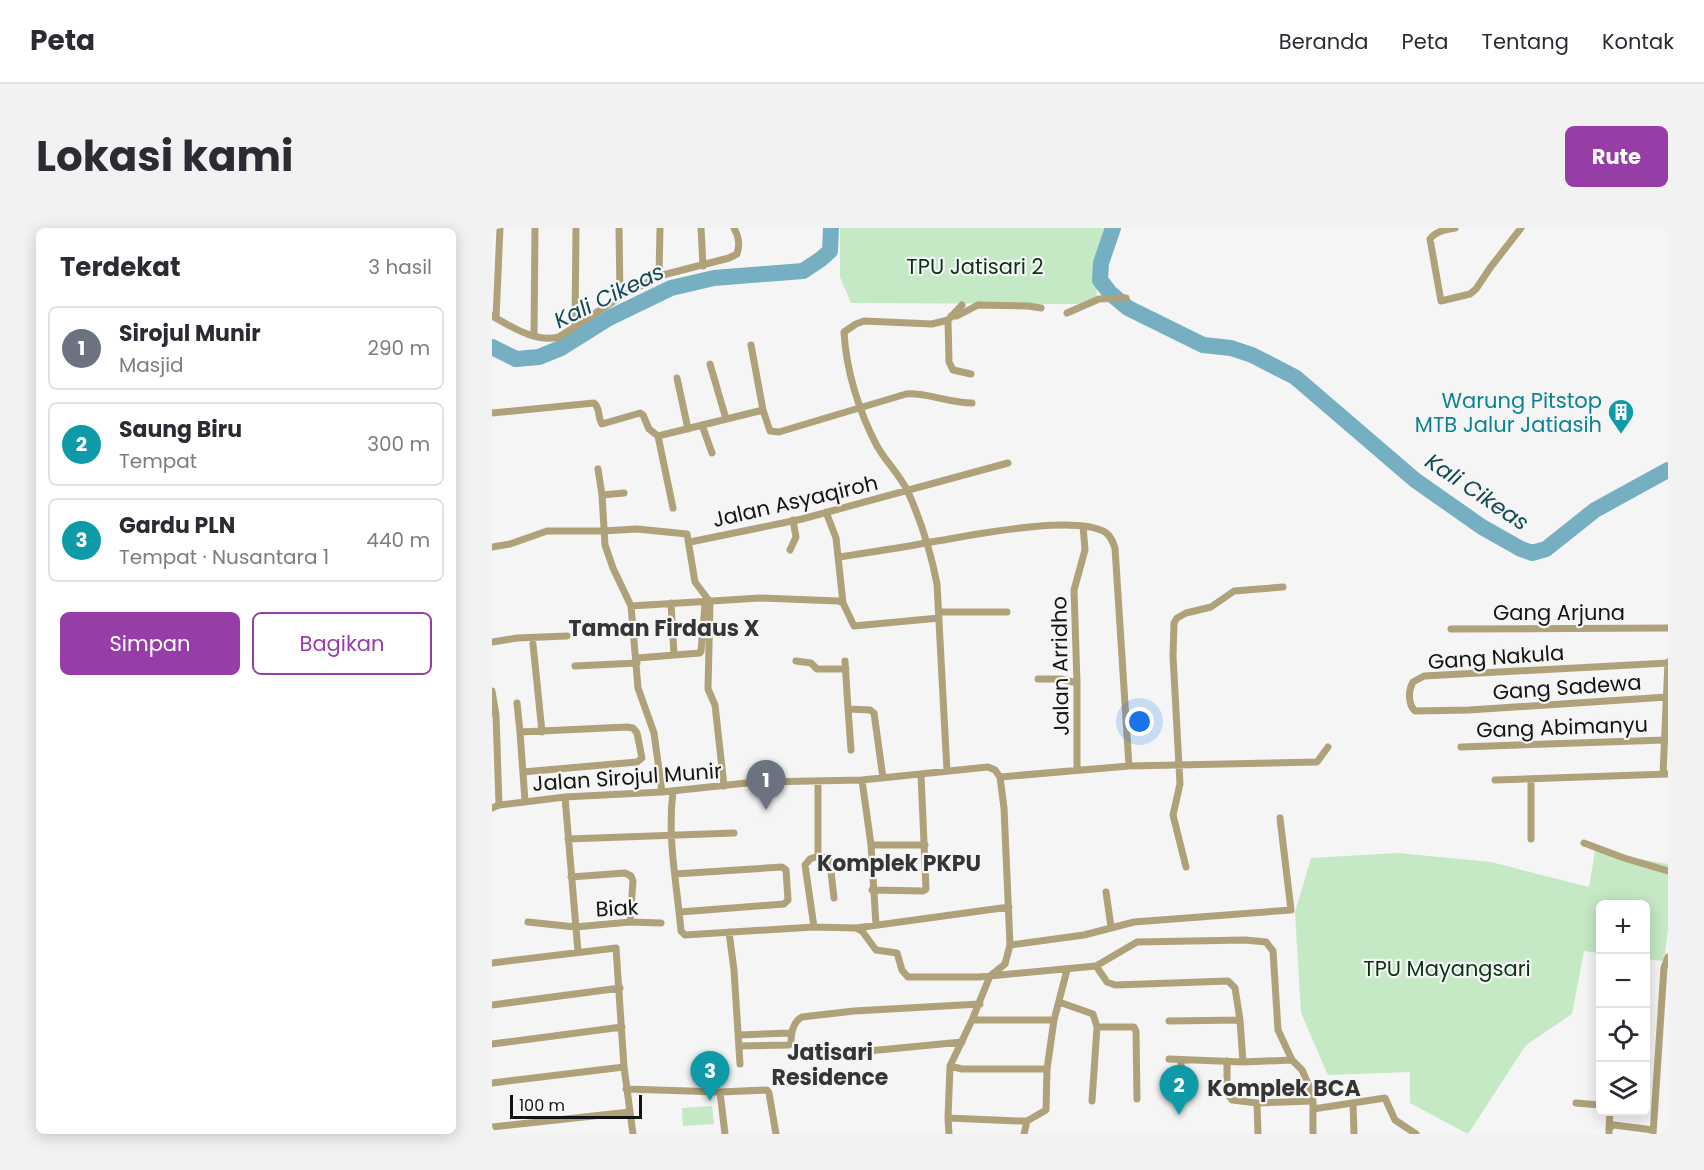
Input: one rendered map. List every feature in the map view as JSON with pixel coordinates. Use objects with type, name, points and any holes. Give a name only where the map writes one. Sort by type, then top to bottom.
[{"type":"street","points":[[500,228],[494,317],[534,336],[548,340],[559,337],[620,297],[659,276],[703,266],[737,254],[738,237],[734,228]]},
{"type":"street","points":[[534,336],[535,228]]},
{"type":"street","points":[[575,326],[576,228]]},
{"type":"street","points":[[619,228],[620,297]]},
{"type":"street","points":[[659,276],[660,228]]},
{"type":"street","points":[[701,228],[703,266]]},
{"type":"street","points":[[1455,228],[1433,234],[1430,239],[1441,301],[1470,294],[1476,289],[1521,228]]},
{"type":"street","points":[[1067,313],[1099,299],[1126,298]]},
{"type":"street","points":[[962,305],[950,318],[949,362],[953,370],[971,374]]},
{"type":"street","points":[[947,771],[937,584],[926,543],[907,490],[878,446],[861,408],[845,348],[844,332],[864,321],[932,324],[957,316],[978,305],[1041,308]]},
{"type":"street","points":[[751,345],[763,410],[770,431],[779,432],[914,393],[950,402],[972,403]]},
{"type":"street","points":[[710,364],[726,419]]},
{"type":"street","points":[[677,378],[688,429]]},
{"type":"street","points":[[492,413],[594,403],[598,408],[602,424],[640,413],[649,429],[658,436],[673,508]]},
{"type":"street","points":[[658,436],[763,410]]},
{"type":"street","points":[[702,425],[712,453]]},
{"type":"street","name":"Jalan Asyaqiroh","points":[[690,542],[826,512],[1008,463]]},
{"type":"street","points":[[598,469],[602,495],[603,531],[612,568],[631,606],[638,688],[654,733],[662,792]]},
{"type":"street","points":[[602,495],[624,493]]},
{"type":"street","points":[[826,512],[836,538],[840,557],[843,603],[854,626],[939,615],[1007,612]]},
{"type":"street","points":[[790,549],[796,537],[793,520]]},
{"type":"street","points":[[840,557],[996,532],[1049,526],[1083,526],[1105,532],[1111,538],[1115,548],[1129,766]]},
{"type":"street","name":"Jalan Arridho","points":[[1077,770],[1074,590],[1085,550],[1083,526]]},
{"type":"street","points":[[492,547],[510,544],[547,531],[637,529],[687,534],[695,582],[710,602],[708,689],[715,705],[724,786]]},
{"type":"street","points":[[1186,867],[1173,811],[1180,784],[1173,656],[1174,623],[1177,618],[1186,614],[1211,607],[1234,591],[1283,587]]},
{"type":"street","points":[[631,606],[760,598],[843,603]]},
{"type":"street","points":[[575,666],[697,654],[701,651],[705,605],[702,602]]},
{"type":"street","points":[[671,603],[674,655]]},
{"type":"street","name":"Gang Arjuna","points":[[1451,628],[1668,628]]},
{"type":"street","points":[[492,642],[518,638],[567,636]]},
{"type":"street","points":[[533,645],[542,732]]},
{"type":"street","points":[[796,661],[811,663],[817,669],[846,669]]},
{"type":"street","points":[[845,661],[851,750]]},
{"type":"street","points":[[1495,780],[1665,774],[1668,663]]},
{"type":"street","name":"Gang Nakula","points":[[1469,710],[1415,711],[1410,705],[1411,687],[1417,679],[1424,676],[1668,663]]},
{"type":"street","points":[[1038,679],[1061,679],[1077,684]]},
{"type":"street","points":[[492,691],[496,806]]},
{"type":"street","name":"Gang Sadewa","points":[[1469,710],[1667,697]]},
{"type":"street","points":[[517,703],[525,801]]},
{"type":"street","points":[[848,709],[870,710],[873,713],[883,778]]},
{"type":"street","points":[[520,732],[633,728],[637,733],[642,758],[637,762],[523,772]]},
{"type":"street","name":"Gang Abimanyu","points":[[1461,747],[1665,740]]},
{"type":"street","points":[[949,1134],[950,1066],[980,1004],[990,976],[1005,964],[1010,945],[1004,808],[1000,777],[1129,766],[1317,762],[1328,747]]},
{"type":"street","name":"Jalan Sirojul Munir","points":[[496,806],[565,797],[673,792],[756,782],[862,780],[988,767],[995,770],[1000,777]]},
{"type":"street","points":[[872,890],[923,891],[926,889],[921,774]]},
{"type":"street","points":[[1531,779],[1531,838]]},
{"type":"street","points":[[862,780],[876,925]]},
{"type":"street","points":[[818,781],[818,856]]},
{"type":"street","points":[[673,792],[672,835],[675,874],[681,931],[688,935],[814,927],[856,927],[1009,907]]},
{"type":"street","points":[[565,797],[578,952]]},
{"type":"street","points":[[1010,945],[1072,937],[1134,922],[1291,910],[1280,818]]},
{"type":"street","points":[[568,839],[734,833]]},
{"type":"street","points":[[1584,843],[1668,871]]},
{"type":"street","points":[[870,845],[925,845]]},
{"type":"street","points":[[814,927],[805,865],[810,859],[818,856],[827,858],[830,863],[834,898]]},
{"type":"street","points":[[675,874],[782,867],[786,870],[787,902],[680,912]]},
{"type":"street","points":[[571,877],[625,873],[631,876],[633,880],[630,922]]},
{"type":"street","points":[[1106,892],[1111,927]]},
{"type":"street","name":"Biak","points":[[528,922],[575,927],[630,922],[661,923]]},
{"type":"street","points":[[856,927],[862,931],[876,950],[897,953],[902,970],[908,977],[990,976],[1096,966],[1137,942],[1245,940],[1266,942],[1273,951],[1278,1030],[1292,1060],[1306,1078],[1313,1105],[1313,1134]]},
{"type":"street","points":[[729,932],[740,1064]]},
{"type":"street","points":[[492,963],[616,948],[626,1089],[633,1134]]},
{"type":"street","points":[[1609,1131],[1614,1125],[1653,1132],[1664,968],[1668,957]]},
{"type":"street","points":[[1096,966],[1107,982],[1115,984],[1228,981],[1235,988],[1243,1062]]},
{"type":"street","points":[[948,1118],[1027,1121],[1044,1111],[1047,1107],[1047,1069],[1054,1020],[1067,970]]},
{"type":"street","points":[[492,1005],[620,988]]},
{"type":"street","points":[[1059,1002],[1094,1014],[1097,1027],[1092,1101]]},
{"type":"street","points":[[739,1046],[789,1045],[791,1033],[797,1021],[802,1017],[855,1011],[980,1004]]},
{"type":"street","points":[[972,1020],[1054,1020]]},
{"type":"street","points":[[1169,1021],[1240,1020]]},
{"type":"street","points":[[1097,1027],[1134,1027],[1136,1031],[1137,1099]]},
{"type":"street","points":[[492,1044],[622,1028]]},
{"type":"street","points":[[739,1035],[791,1033]]},
{"type":"street","points":[[807,1054],[837,1054],[962,1042]]},
{"type":"street","points":[[1169,1059],[1243,1062],[1292,1060]]},
{"type":"street","points":[[1181,1060],[1182,1092]]},
{"type":"street","points":[[1227,1061],[1229,1098],[1236,1102],[1313,1105],[1353,1103],[1385,1098],[1395,1120],[1416,1134]]},
{"type":"street","points":[[950,1066],[962,1069],[1047,1069]]},
{"type":"street","points":[[492,1083],[624,1067]]},
{"type":"street","points":[[626,1089],[720,1092],[769,1090],[776,1134]]},
{"type":"street","points":[[720,1092],[725,1134]]},
{"type":"street","points":[[1257,1103],[1258,1134]]},
{"type":"street","points":[[1353,1103],[1354,1134]]},
{"type":"street","points":[[1576,1103],[1596,1105]]},
{"type":"street","points":[[492,1127],[630,1112]]},
{"type":"street","points":[[1609,1131],[1610,1116]]},
{"type":"street","points":[[1023,1134],[1027,1121]]},
{"type":"green space","name":"TPU Jatisari 2","points":[[840,228],[1110,228],[1096,258],[1097,304],[851,303],[840,277]]},
{"type":"green space","name":"TPU Mayangsari","points":[[1595,851],[1668,864],[1668,930],[1664,961],[1650,959],[1650,900],[1596,900],[1596,952],[1584,951],[1572,1014],[1526,1045],[1468,1134],[1410,1103],[1410,1072],[1328,1075],[1301,1013],[1295,912],[1311,858],[1398,853],[1491,862],[1589,887]]},
{"type":"green space","points":[[712,1106],[714,1124],[683,1126],[682,1108]]},
{"type":"waterway","name":"Kali Cikeas","points":[[492,347],[516,359],[539,357],[561,348],[609,318],[671,288],[714,278],[803,271],[830,251],[831,228]]},
{"type":"waterway","name":"Kali Cikeas","points":[[1113,228],[1101,263],[1100,280],[1110,293],[1128,308],[1203,345],[1231,348],[1252,355],[1295,377],[1415,480],[1482,527],[1521,549],[1532,553],[1546,549],[1595,510],[1668,470]]},
{"type":"place","name":"Warung Pitstop MTB Jalur Jatiasih","points":[[1621,435]]},
{"type":"place","name":"Sirojul Munir","points":[[766,810]]},
{"type":"place","name":"Gardu PLN","points":[[710,1101]]},
{"type":"place","name":"Saung Biru","points":[[1179,1115]]},
{"type":"district","name":"Taman Firdaus X","points":[[664,628]]},
{"type":"district","name":"Komplek PKPU","points":[[899,863]]},
{"type":"district","name":"Jatisari Residence","points":[[830,1064]]},
{"type":"district","name":"Komplek BCA","points":[[1284,1088]]}]
